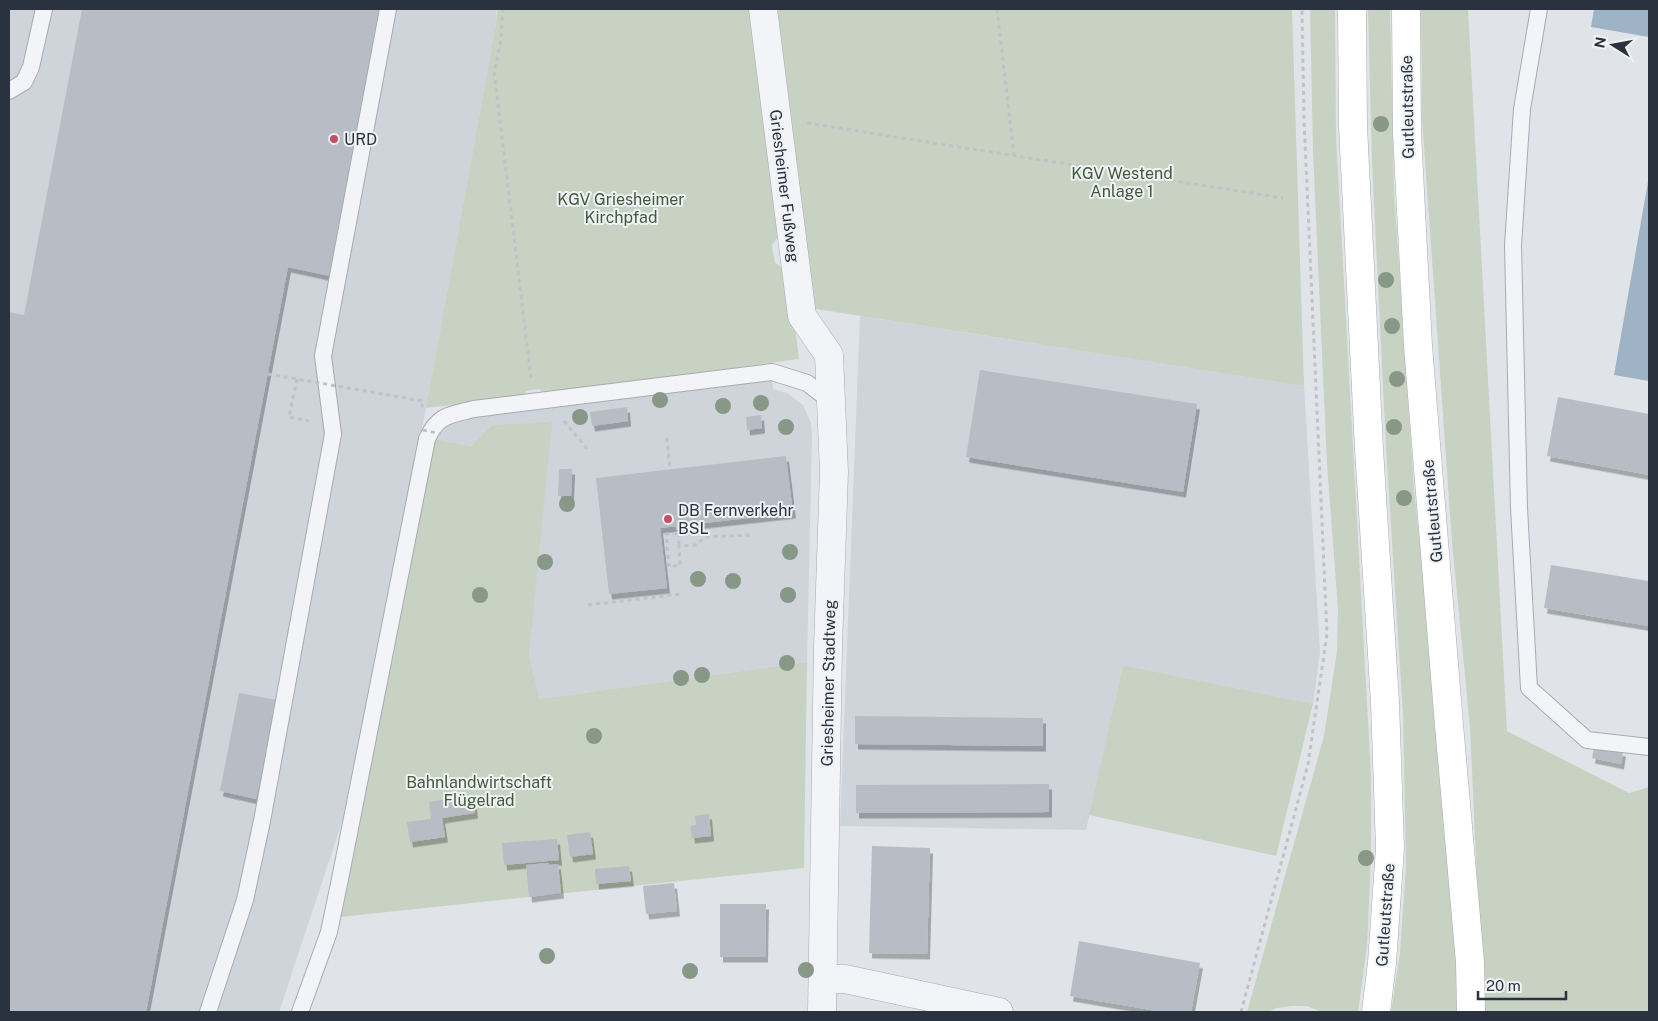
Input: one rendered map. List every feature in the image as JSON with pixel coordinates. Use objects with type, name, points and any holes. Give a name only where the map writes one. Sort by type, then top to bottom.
[{"type":"main road","name":"Gutleutstraße","points":[[1352,9],[1353,126],[1369,449],[1385,702],[1390,848],[1382,962],[1376,1012]]},
{"type":"main road","name":"Gutleutstraße","points":[[1406,9],[1407,133],[1418,346],[1470,962],[1471,1012]]},
{"type":"street","name":"Griesheimer Fußweg","points":[[763,9],[802,316],[829,355]]},
{"type":"street","name":"Griesheimer Stadtweg","points":[[822,1012],[828,647],[834,472],[829,355]]},
{"type":"street","points":[[823,979],[845,979],[999,1012]]},
{"type":"lane","points":[[9,91],[24,82],[31,67],[44,9]]},
{"type":"lane","points":[[208,1012],[245,900],[262,821],[334,434],[323,356],[388,9]]},
{"type":"lane","points":[[1539,9],[1522,109],[1513,246],[1519,508],[1528,688],[1587,740],[1649,747]]},
{"type":"lane","points":[[300,1012],[328,932],[427,439],[433,426],[445,417],[474,409],[772,372],[808,383],[831,400]]},
{"type":"path","points":[[503,9],[501,40],[494,70],[541,401],[557,413],[588,449]]},
{"type":"path","points":[[997,9],[1014,156]]},
{"type":"path","points":[[1242,1012],[1308,764],[1327,634],[1304,130],[1302,9]]},
{"type":"path","points":[[776,119],[1283,198]]},
{"type":"path","points":[[268,374],[423,401],[422,407]]},
{"type":"path","points":[[297,379],[289,417],[308,421]]},
{"type":"path","points":[[423,430],[441,434]]},
{"type":"path","points":[[667,438],[670,470]]},
{"type":"path","points":[[677,526],[680,546],[680,566],[669,567],[666,534],[678,533]]},
{"type":"path","points":[[680,546],[695,545],[705,537],[751,535]]},
{"type":"path","points":[[588,605],[681,594]]},
{"type":"shaded area","points":[[9,9],[496,9],[496,24],[426,408],[342,822],[279,1012],[9,1012]]},
{"type":"shaded area","points":[[860,316],[1304,386],[1320,652],[1313,704],[1123,665],[1086,830],[840,826]]},
{"type":"shaded area","points":[[772,380],[773,389],[787,393],[803,405],[811,423],[807,662],[540,699],[529,656],[551,421],[492,425],[471,446],[433,439],[436,425],[466,416]]},
{"type":"green space","name":"KGV Griesheimer Kirchpfad","points":[[497,9],[756,9],[783,231],[772,245],[775,263],[788,271],[799,359],[543,394],[540,389],[526,391],[523,397],[426,408],[496,24]]},
{"type":"green space","name":"KGV Westend Anlage 1","points":[[773,9],[1292,9],[1304,386],[810,308]]},
{"type":"green space","points":[[1310,9],[1335,9],[1336,136],[1371,776],[1371,860],[1367,946],[1358,1012],[1323,1012],[1306,1006],[1292,1006],[1277,1008],[1268,1012],[1247,1012],[1324,736],[1337,651],[1338,609],[1327,464],[1313,152]]},
{"type":"green space","points":[[1368,9],[1390,9],[1394,192],[1414,489],[1438,715],[1458,960],[1458,1012],[1391,1012],[1400,953],[1406,865],[1403,714],[1386,448],[1372,162]]},
{"type":"green space","points":[[1421,9],[1468,9],[1507,731],[1629,793],[1649,787],[1649,1012],[1483,1012],[1470,727],[1452,542],[1422,118]]},
{"type":"green space","name":"Bahnlandwirtschaft Flügelrad","points":[[552,421],[529,656],[540,699],[807,662],[804,868],[340,917],[433,439],[471,446],[492,425]]},
{"type":"green space","points":[[1123,665],[1313,704],[1276,856],[1089,815]]},
{"type":"water","points":[[1594,9],[1649,9],[1649,37],[1591,27]]},
{"type":"water","points":[[1649,176],[1649,381],[1614,375]]},
{"type":"building","points":[[82,9],[381,10],[330,276],[288,267],[146,1012],[9,1012],[9,312],[24,315]]},
{"type":"building","points":[[980,370],[1197,404],[1183,492],[966,457]]},
{"type":"building","points":[[1558,397],[1649,414],[1649,475],[1547,456]]},
{"type":"building","points":[[627,407],[628,421],[592,426],[590,412]]},
{"type":"building","points":[[761,415],[762,428],[747,430],[746,417]]},
{"type":"building","name":"DB Fernverkehr BSL","points":[[786,456],[793,513],[660,528],[667,588],[609,594],[596,478]]},
{"type":"building","points":[[559,469],[572,469],[571,496],[558,496]]},
{"type":"building","points":[[1551,565],[1649,581],[1649,626],[1544,608]]},
{"type":"building","points":[[239,693],[276,700],[267,743],[273,744],[268,768],[263,767],[256,799],[220,791]]},
{"type":"building","points":[[855,716],[1043,718],[1043,746],[855,744]]},
{"type":"building","points":[[1594,746],[1623,751],[1621,764],[1592,758]]},
{"type":"building","points":[[1049,784],[1049,812],[856,813],[856,785]]},
{"type":"building","points":[[473,795],[475,813],[442,818],[445,837],[410,842],[407,822],[431,819],[429,802]]},
{"type":"building","points":[[709,814],[711,836],[692,838],[690,826],[696,825],[695,816]]},
{"type":"building","points":[[590,832],[593,854],[570,857],[567,835]]},
{"type":"building","points":[[557,839],[559,860],[504,865],[502,843]]},
{"type":"building","points":[[872,846],[930,848],[927,954],[869,953]]},
{"type":"building","points":[[549,863],[549,865],[558,864],[561,893],[529,897],[526,865]]},
{"type":"building","points":[[629,866],[631,881],[596,884],[595,869]]},
{"type":"building","points":[[674,883],[677,911],[646,914],[643,886]]},
{"type":"building","points":[[720,904],[766,904],[765,957],[720,957]]},
{"type":"building","points":[[1079,941],[1200,963],[1191,1012],[1163,1012],[1070,996]]},
{"type":"place","name":"URD","points":[[334,139]]},
{"type":"place","name":"DB Fernverkehr BSL","points":[[668,519]]}]
